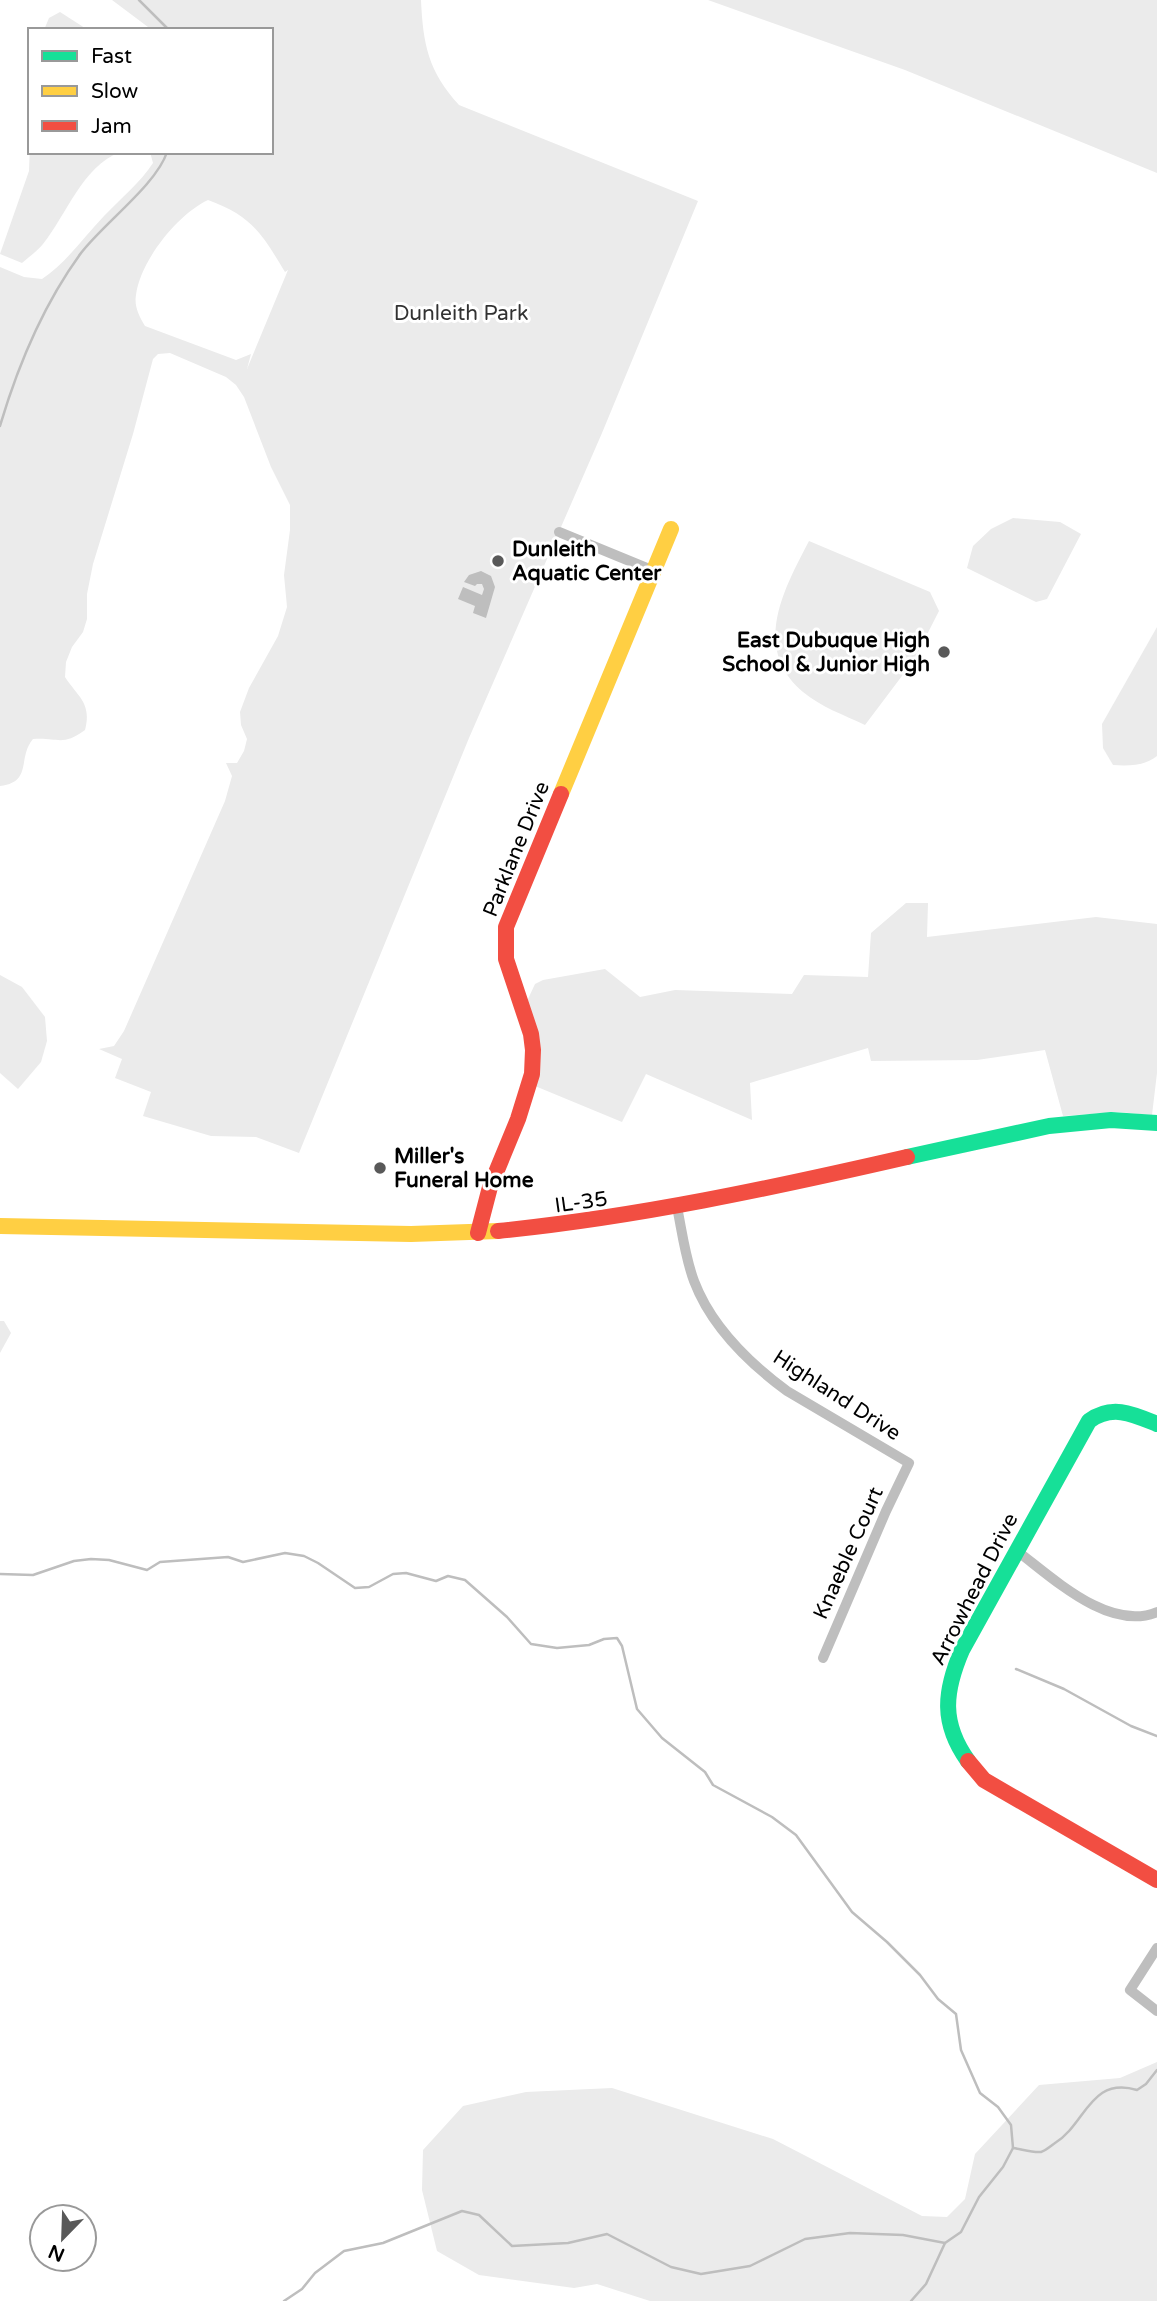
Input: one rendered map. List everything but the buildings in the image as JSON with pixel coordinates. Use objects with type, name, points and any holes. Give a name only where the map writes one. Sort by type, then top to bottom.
[{"type":"street","name":"Parklane Drive","points":[[478,1233],[481,1208],[524,1102],[533,1067],[533,1047],[529,1030],[505,960],[503,947],[506,927],[671,529]]},
{"type":"street","points":[[559,533],[654,571]]},
{"type":"street","name":"IL-35","points":[[0,1226],[478,1233],[578,1224],[677,1207],[1049,1126],[1111,1120],[1157,1123]]},
{"type":"street","name":"Highland Drive","points":[[677,1207],[694,1280],[706,1306],[727,1337],[787,1391],[909,1463]]},
{"type":"street","name":"Arrowhead Drive","points":[[1157,1424],[1119,1409],[1110,1409],[1095,1415],[1089,1421],[962,1650],[950,1681],[947,1707],[951,1731],[975,1771],[995,1787],[1157,1880]]},
{"type":"street","name":"Knaeble Court","points":[[823,1658],[909,1463]]},
{"type":"street","points":[[1017,1551],[1080,1597],[1112,1613],[1134,1618],[1157,1612]]},
{"type":"street","points":[[1156,2010],[1130,1990],[1157,1948]]},
{"type":"green space","name":"Dunleith Park","points":[[112,0],[421,0],[423,30],[429,56],[440,80],[459,105],[698,201],[602,433],[469,738],[299,1153],[256,1137],[211,1136],[143,1116],[151,1092],[115,1078],[122,1059],[99,1049],[114,1046],[124,1031],[225,801],[232,776],[226,763],[237,763],[247,739],[241,725],[240,712],[249,688],[278,636],[287,607],[284,575],[290,530],[290,505],[271,467],[244,397],[226,377],[170,353],[158,354],[153,359],[93,564],[87,594],[87,619],[83,632],[72,647],[66,662],[65,677],[79,695],[87,713],[85,730],[65,740],[33,739],[28,746],[17,780],[0,786],[0,267],[24,277],[42,279],[51,273],[153,163],[151,154],[273,154],[273,28],[149,28]],"holes":[[[208,200],[235,213],[254,228],[285,272],[288,270],[247,369],[251,354],[236,360],[145,326],[136,303],[139,282],[145,268],[162,240],[185,216]]]},
{"type":"green space","points":[[708,0],[1157,0],[1157,173],[905,70]]},
{"type":"green space","points":[[60,12],[85,28],[45,28],[49,18]]},
{"type":"green space","points":[[30,154],[116,154],[95,168],[76,192],[43,244],[22,263],[0,254],[29,171]]},
{"type":"green space","points":[[1013,518],[1060,522],[1081,534],[1047,599],[1036,602],[967,568],[973,546],[991,529]]},
{"type":"green space","points":[[809,541],[930,592],[939,611],[914,660],[865,725],[803,692],[787,675],[778,657],[775,638],[782,598]]},
{"type":"green space","points":[[1157,627],[1157,756],[1142,764],[1113,765],[1103,748],[1102,724]]},
{"type":"green space","points":[[906,903],[928,903],[927,937],[1096,917],[1157,924],[1157,1073],[1152,1115],[1118,1112],[1063,1116],[1045,1050],[977,1060],[871,1061],[868,1048],[750,1083],[752,1120],[646,1074],[622,1122],[535,1086],[528,999],[535,984],[543,980],[605,969],[640,997],[675,990],[792,994],[804,975],[868,977],[871,933]]},
{"type":"green space","points":[[0,975],[22,987],[45,1017],[47,1041],[41,1062],[18,1089],[0,1073]]},
{"type":"green space","points":[[0,1321],[4,1321],[11,1333],[0,1353]]},
{"type":"green space","points":[[1157,2062],[1157,2301],[650,2301],[597,2284],[574,2288],[479,2275],[437,2251],[422,2190],[423,2150],[463,2106],[526,2092],[612,2088],[773,2139],[922,2216],[947,2217],[965,2199],[975,2154],[1039,2085],[1120,2078]]},
{"type":"shaded area","points":[[481,571],[491,576],[495,587],[486,618],[473,613],[475,606],[458,599],[463,587],[482,595],[482,584],[475,586],[464,582],[469,575]]},
{"type":"waterway","points":[[139,0],[167,28]]},
{"type":"waterway","points":[[0,426],[33,336],[67,273],[81,253],[152,177],[166,154]]},
{"type":"waterway","points":[[0,1574],[33,1575],[74,1561],[91,1559],[109,1560],[147,1570],[160,1562],[228,1557],[243,1562],[285,1553],[304,1556],[355,1588],[369,1587],[393,1574],[406,1573],[436,1581],[448,1576],[465,1580],[507,1617],[531,1644],[557,1648],[589,1645],[604,1639],[617,1638],[622,1646],[637,1709],[662,1738],[705,1772],[713,1785],[772,1817],[796,1835],[852,1912],[887,1942],[920,1975],[938,1999],[956,2014],[961,2050],[980,2093],[998,2107],[1011,2125],[1013,2148],[1003,2167],[979,2197],[961,2232],[945,2243],[926,2284],[911,2301]]},
{"type":"waterway","points":[[1016,1669],[1064,1689],[1131,1726],[1157,1736]]},
{"type":"waterway","points":[[1013,2148],[1044,2151],[1065,2135],[1099,2096],[1121,2087],[1137,2090],[1146,2084],[1157,2070]]},
{"type":"waterway","points":[[284,2301],[302,2289],[315,2273],[344,2251],[383,2243],[462,2211],[479,2215],[512,2246],[568,2243],[607,2234],[671,2267],[701,2274],[750,2266],[805,2239],[850,2233],[903,2235],[945,2243]]},
{"type":"traffic: fast","points":[[907,1157],[1049,1126],[1111,1120],[1157,1123]]},
{"type":"traffic: fast","points":[[968,1761],[959,1747],[949,1720],[949,1694],[956,1665],[1089,1421],[1106,1413],[1123,1412],[1157,1424]]},
{"type":"traffic: slow","points":[[561,794],[671,529]]},
{"type":"traffic: slow","points":[[0,1226],[411,1234],[498,1231]]},
{"type":"traffic: jam","points":[[478,1233],[490,1187],[518,1119],[532,1074],[531,1034],[506,959],[506,927],[561,794]]},
{"type":"traffic: jam","points":[[498,1231],[602,1218],[704,1200],[907,1157]]},
{"type":"traffic: jam","points":[[968,1761],[984,1780],[1157,1880]]},
{"type":"place","name":"Dunleith Aquatic Center","points":[[498,561]]},
{"type":"place","name":"East Dubuque High School & Junior High","points":[[944,652]]},
{"type":"place","name":"Miller's Funeral Home","points":[[380,1168]]}]
